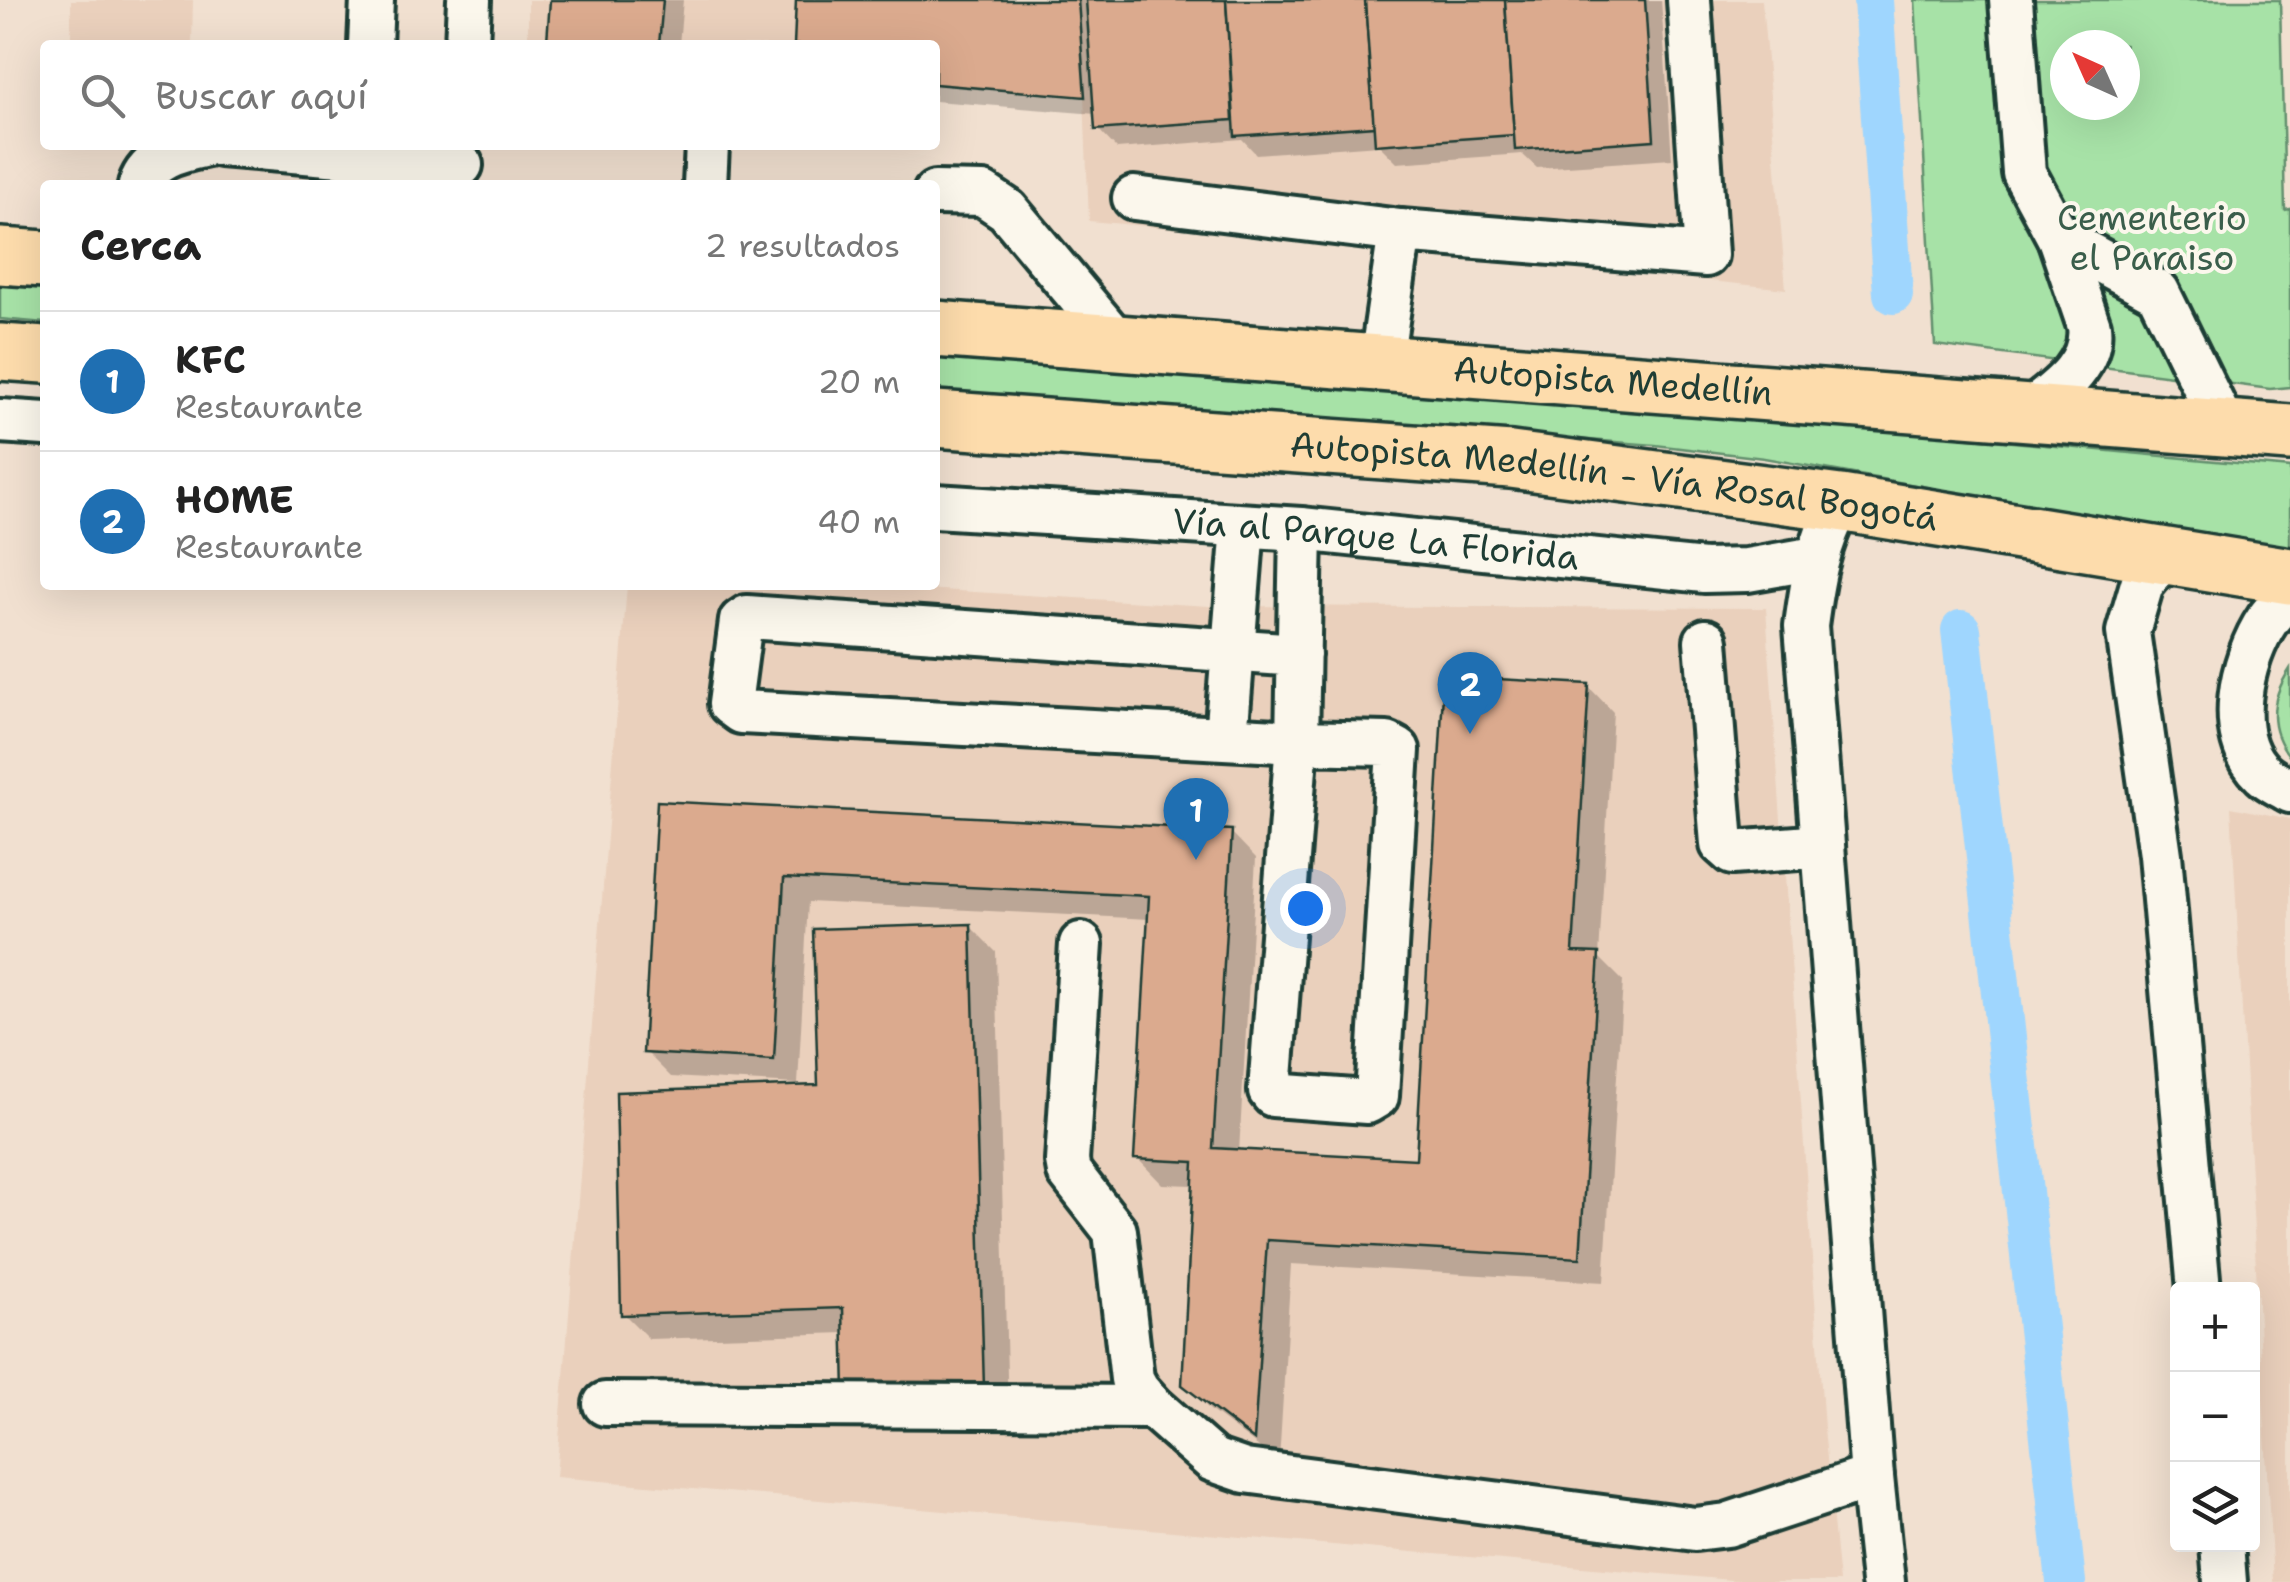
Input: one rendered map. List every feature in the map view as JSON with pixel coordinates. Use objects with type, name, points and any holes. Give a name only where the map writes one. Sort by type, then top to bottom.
[{"type":"highway","points":[[0,256],[40,259]]},
{"type":"highway","name":"Autopista Medellín","points":[[940,329],[2290,433]]},
{"type":"highway","points":[[0,352],[40,355]]},
{"type":"highway","name":"Autopista Medellín - Vía Rosal Bogotá","points":[[940,420],[1511,460],[1840,503],[2290,576]]},
{"type":"street","points":[[370,40],[372,0]]},
{"type":"street","points":[[467,40],[469,0]]},
{"type":"street","points":[[1134,198],[1400,231],[1706,255],[1689,0]]},
{"type":"street","points":[[2011,0],[2024,173],[2059,238],[2091,341],[2069,381],[2030,412]]},
{"type":"street","points":[[142,180],[144,172],[172,153],[185,150]]},
{"type":"street","points":[[263,150],[363,162],[461,165]]},
{"type":"street","points":[[705,180],[706,150]]},
{"type":"street","points":[[940,192],[984,194],[1007,210],[1117,342]]},
{"type":"street","points":[[1381,362],[1400,231]]},
{"type":"street","points":[[2059,238],[2158,292],[2224,428]]},
{"type":"street","points":[[0,421],[40,424]]},
{"type":"street","points":[[1840,503],[1824,532],[1816,558],[1806,626],[1883,1582]]},
{"type":"street","name":"Vía al Parque La Florida","points":[[940,506],[1301,529],[1704,571],[1747,570],[1816,558]]},
{"type":"street","points":[[1226,737],[1243,526]]},
{"type":"street","points":[[1299,655],[747,617],[741,621],[730,704],[741,712],[1298,742],[1388,744],[1398,750],[1376,1096],[1367,1102],[1273,1095],[1270,1090],[1298,742],[1301,529]]},
{"type":"street","points":[[2165,556],[2142,584],[2128,632],[2160,855],[2198,1282]]},
{"type":"street","points":[[2290,596],[2268,618],[2246,669],[2237,718],[2246,748],[2262,773],[2290,791]]},
{"type":"street","points":[[1706,640],[1722,844],[1732,853],[1823,846]]},
{"type":"street","points":[[1081,944],[1067,1161],[1074,1180],[1115,1231],[1132,1379],[1152,1408],[1212,1460],[1245,1471],[1695,1529],[1727,1525],[1872,1477]]},
{"type":"street","points":[[605,1404],[1152,1408]]},
{"type":"street","points":[[2223,1552],[2226,1582]]},
{"type":"shaded area","points":[[71,0],[193,0],[192,40],[71,40]]},
{"type":"shaded area","points":[[528,0],[1762,0],[1786,289],[1399,248],[1089,221],[1084,97],[940,84],[940,40],[528,40]]},
{"type":"shaded area","points":[[627,590],[940,590],[1209,606],[1766,608],[1824,1428],[1839,1582],[1754,1582],[556,1477]]},
{"type":"shaded area","points":[[2231,807],[2290,819],[2290,1582],[2273,1582],[2260,1282],[2257,1282]]},
{"type":"green space","name":"Cementerio el Paraiso","points":[[1915,0],[2280,0],[2285,210],[2290,209],[2290,387],[2270,389],[1935,345]]},
{"type":"green space","points":[[0,283],[40,286],[40,323],[0,319]]},
{"type":"green space","points":[[940,354],[1659,409],[2290,468],[2290,552],[1764,458],[1655,445],[940,390]]},
{"type":"green space","points":[[2290,669],[2290,757],[2277,735],[2274,713],[2278,691]]},
{"type":"building","points":[[550,0],[663,0],[659,40],[547,40]]},
{"type":"building","points":[[796,0],[1078,0],[1085,97],[940,84],[940,40],[794,40]]},
{"type":"building","points":[[1086,0],[1226,0],[1233,120],[1095,130]]},
{"type":"building","points":[[1226,0],[1365,0],[1374,126],[1235,136]]},
{"type":"building","points":[[1365,0],[1505,0],[1514,135],[1375,145]]},
{"type":"building","points":[[1505,0],[1645,0],[1654,140],[1515,150]]},
{"type":"building","points":[[1444,676],[1589,684],[1573,952],[1599,953],[1580,1258],[1267,1240],[1254,1440],[1182,1385],[1194,1162],[1134,1159],[1149,896],[784,878],[774,1060],[643,1053],[657,801],[1232,830],[1213,1148],[1416,1159]]},
{"type":"building","points":[[971,924],[984,1388],[845,1393],[843,1308],[621,1315],[616,1092],[818,1085],[813,929]]},
{"type":"waterway","points":[[1873,0],[1893,294]]},
{"type":"waterway","points":[[1961,630],[2066,1582]]},
{"type":"place","name":"HOME","points":[[1470,734]]},
{"type":"place","name":"KFC","points":[[1196,860]]}]
